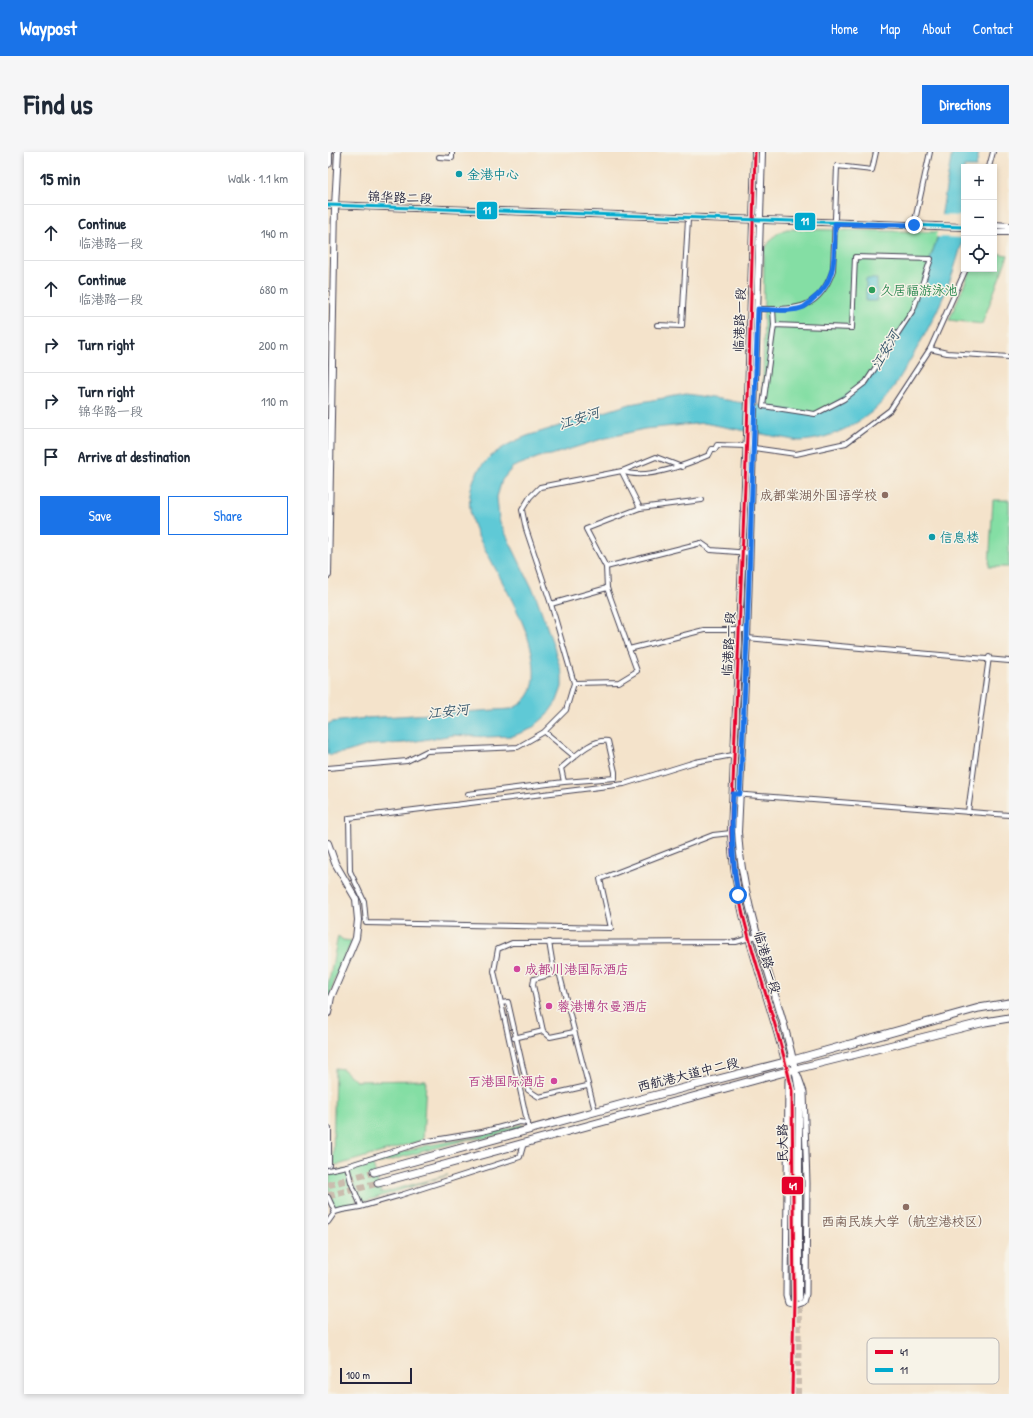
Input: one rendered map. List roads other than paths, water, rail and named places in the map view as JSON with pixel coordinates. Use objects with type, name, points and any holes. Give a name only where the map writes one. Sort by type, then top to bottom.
[{"type":"highway","points":[[328,152],[328,163]]},
{"type":"main road","points":[[328,574],[331,206],[338,152]]},
{"type":"main road","name":"临港路一段","points":[[755,152],[740,629],[731,833],[734,872],[750,939],[790,1061]]},
{"type":"main road","name":"临港路一段","points":[[762,152],[756,401],[738,832],[739,858],[744,889],[790,1061]]},
{"type":"main road","name":"锦华路二段","points":[[331,206],[760,219],[835,224],[961,227]]},
{"type":"main road","points":[[997,225],[1009,226]]},
{"type":"main road","points":[[997,232],[1009,232]]},
{"type":"main road","points":[[328,843],[335,863],[356,899],[358,920],[356,938],[331,997],[328,1013]]},
{"type":"main road","name":"西航港大道中二段","points":[[374,1172],[529,1126],[595,1111],[790,1061],[979,1008],[1009,1003]]},
{"type":"main road","points":[[378,1183],[792,1070],[985,1022],[1009,1018]]},
{"type":"main road","name":"民大路","points":[[790,1061],[792,1070],[797,1297]]},
{"type":"main road","points":[[328,1129],[328,1164]]},
{"type":"street","points":[[439,157],[452,158],[452,152]]},
{"type":"street","points":[[758,309],[786,310],[804,307],[822,293],[829,282],[833,270],[837,166],[872,170],[876,152]]},
{"type":"street","points":[[914,225],[930,152]]},
{"type":"street","points":[[991,164],[993,152]]},
{"type":"street","points":[[657,326],[682,326],[688,218]]},
{"type":"street","points":[[773,309],[774,325],[763,406],[815,414],[844,399],[866,382],[913,310],[931,258],[855,257],[852,328],[774,325]]},
{"type":"street","points":[[754,448],[796,454],[846,443],[890,410],[930,349],[965,272]]},
{"type":"street","points":[[930,349],[947,353],[1009,357]]},
{"type":"street","points":[[622,472],[630,475],[682,467],[709,455],[717,445],[746,446]]},
{"type":"street","points":[[328,768],[407,761],[428,751],[518,747],[544,732],[566,710],[574,683],[552,604],[538,568],[522,510],[530,496],[540,487],[622,472],[656,457],[682,467]]},
{"type":"street","points":[[622,472],[640,508]]},
{"type":"street","points":[[574,683],[619,682],[637,671],[607,588],[606,568],[586,529],[640,508],[702,500]]},
{"type":"street","points":[[606,568],[701,543],[711,550],[750,553]]},
{"type":"street","points":[[552,604],[607,588]]},
{"type":"street","points":[[629,649],[704,630],[747,630]]},
{"type":"street","points":[[747,638],[989,658],[1009,661]]},
{"type":"street","points":[[968,812],[989,658]]},
{"type":"street","points":[[544,732],[575,757]]},
{"type":"street","points":[[468,794],[564,782],[615,778],[608,741],[601,740],[587,747],[561,768],[564,782]]},
{"type":"street","points":[[731,833],[713,835],[600,879],[611,928],[366,923],[364,901],[350,871],[348,818],[624,784],[695,762],[734,755]]},
{"type":"street","points":[[733,794],[1009,815]]},
{"type":"street","points":[[529,1126],[494,971],[498,949],[512,943],[736,942],[757,936]]},
{"type":"street","points":[[549,942],[553,966],[558,972],[587,1086],[595,1111]]},
{"type":"street","points":[[558,972],[534,979],[533,985],[543,1031],[550,1037],[574,1032]]},
{"type":"street","points":[[501,1003],[508,1002],[528,1090],[539,1097],[587,1086]]},
{"type":"street","points":[[509,1039],[543,1031]]},
{"type":"street","points":[[792,1070],[804,1092],[807,1190],[806,1294],[804,1301],[795,1304],[788,1302],[786,1295],[792,1070]]},
{"type":"street","points":[[328,1170],[347,1166],[422,1142],[482,1132],[519,1122],[529,1126]]},
{"type":"street","points":[[328,1222],[335,1212],[361,1206],[520,1157],[524,1143]]},
{"type":"street","points":[[347,1166],[351,1182],[361,1206]]},
{"type":"street","points":[[328,1197],[335,1212]]},
{"type":"water","points":[[952,152],[979,152],[977,164],[961,164],[961,246],[948,286],[934,317],[918,347],[889,394],[879,406],[856,423],[829,436],[799,441],[704,423],[644,429],[602,439],[551,455],[542,456],[513,467],[502,480],[497,497],[499,520],[536,596],[562,674],[562,687],[557,701],[547,715],[531,729],[513,736],[486,737],[454,735],[404,743],[369,745],[347,752],[328,755],[328,724],[332,722],[366,718],[511,709],[524,701],[530,693],[534,678],[534,664],[527,636],[516,608],[477,533],[472,521],[470,505],[470,491],[474,478],[481,467],[500,449],[527,436],[630,404],[686,394],[815,414],[826,409],[866,382],[913,310],[938,236]]},
{"type":"water","name":"久居福游泳池","points":[[866,279],[877,279],[877,301],[866,301]]},
{"type":"tunnel","points":[[328,1185],[374,1172]]},
{"type":"tunnel","points":[[328,1196],[378,1183]]},
{"type":"tunnel","points":[[798,1394],[799,1298]]},
{"type":"tunnel","points":[[792,1394],[794,1299]]},
{"type":"place","name":"金港中心","points":[[459,174]]},
{"type":"place","name":"久居福游泳池","points":[[872,290]]},
{"type":"place","name":"成都棠湖外国语学校","points":[[885,495]]},
{"type":"place","name":"信息楼","points":[[932,537]]},
{"type":"place","name":"成都川港国际酒店","points":[[517,969]]},
{"type":"place","name":"蓉港博尔曼酒店","points":[[549,1006]]},
{"type":"place","name":"百港国际酒店","points":[[554,1081]]},
{"type":"place","name":"西南民族大学（航空港校区）","points":[[906,1207]]},
{"type":"water label","name":"江安河","points":[[885,350]]},
{"type":"water label","name":"江安河","points":[[579,418]]},
{"type":"water label","name":"江安河","points":[[448,711]]}]
